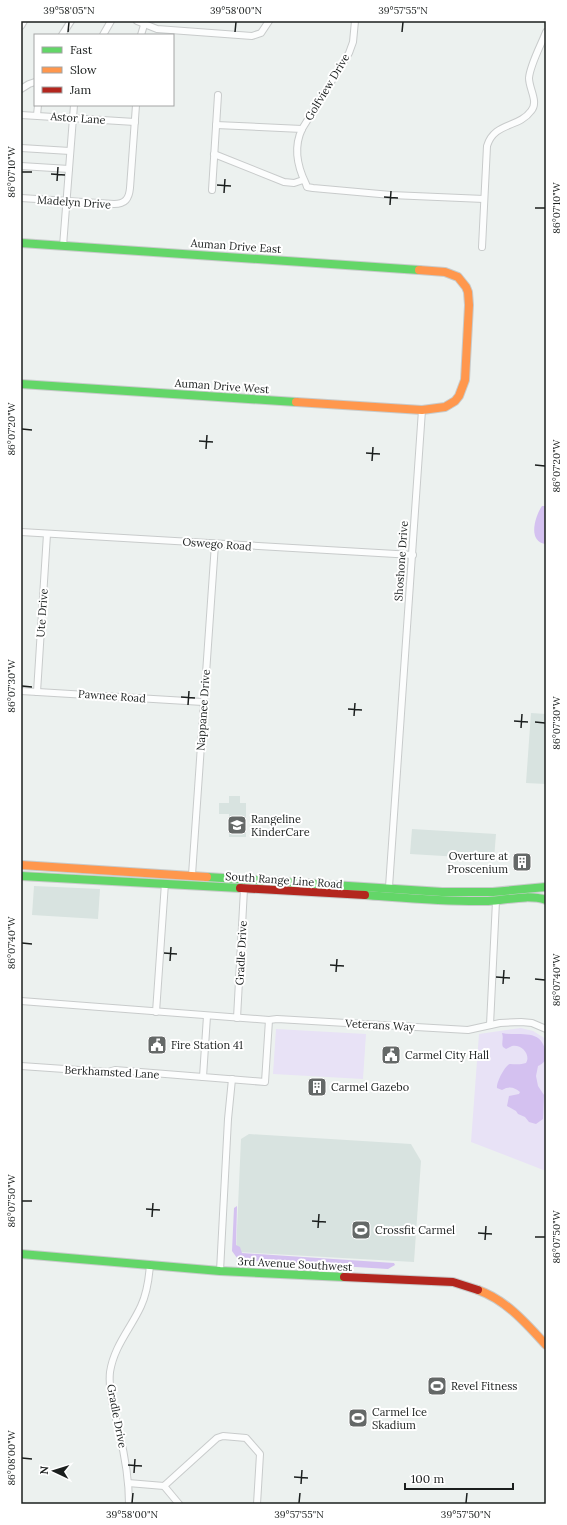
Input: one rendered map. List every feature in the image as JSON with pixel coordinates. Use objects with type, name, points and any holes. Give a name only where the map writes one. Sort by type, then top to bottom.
[{"type":"street","points":[[21,26],[24,21]]},
{"type":"street","points":[[63,34],[71,21]]},
{"type":"street","points":[[104,34],[111,21]]},
{"type":"street","points":[[137,21],[157,29],[252,36],[261,34],[269,21]]},
{"type":"street","name":"Golfview Drive","points":[[303,180],[297,160],[297,142],[302,129],[349,53],[353,42],[355,21]]},
{"type":"street","points":[[141,34],[144,25]]},
{"type":"street","points":[[482,247],[487,146],[490,138],[499,130],[524,118],[534,108],[529,79],[530,71],[546,32]]},
{"type":"street","points":[[21,89],[34,82]]},
{"type":"street","points":[[212,190],[218,95]]},
{"type":"street","points":[[37,115],[38,106]]},
{"type":"street","points":[[63,246],[74,106]]},
{"type":"street","points":[[135,122],[136,106]]},
{"type":"street","name":"Astor Lane","points":[[21,114],[135,122]]},
{"type":"street","name":"Madelyn Drive","points":[[21,198],[117,204],[126,201],[130,188],[135,122]]},
{"type":"street","name":"Golfview Drive","points":[[216,125],[302,129]]},
{"type":"street","points":[[21,148],[70,151]]},
{"type":"street","points":[[214,154],[284,182],[294,184],[303,180],[307,187],[313,188],[391,195],[484,199]]},
{"type":"street","points":[[21,166],[69,169]]},
{"type":"street","name":"Auman Drive East","points":[[21,243],[429,270],[454,275],[462,281],[468,292],[469,305],[465,380],[460,394],[453,403],[441,409],[422,410]]},
{"type":"street","name":"Auman Drive West","points":[[21,384],[422,410]]},
{"type":"street","name":"Shoshone Drive","points":[[389,888],[422,410]]},
{"type":"street","name":"Oswego Road","points":[[21,532],[412,556]]},
{"type":"street","name":"Ute Drive","points":[[37,692],[47,534]]},
{"type":"street","name":"Nappanee Drive","points":[[192,875],[214,544]]},
{"type":"street","name":"Pawnee Road","points":[[21,691],[203,702]]},
{"type":"street","name":"South Range Line Road","points":[[21,864],[431,892],[471,893],[546,887]]},
{"type":"street","name":"South Range Line Road","points":[[21,878],[165,883],[457,902],[496,901],[537,897],[546,900]]},
{"type":"street","points":[[156,1012],[165,883]]},
{"type":"street","name":"Gradle Drive","points":[[237,1018],[244,889]]},
{"type":"street","points":[[490,1025],[496,901]]},
{"type":"street","points":[[21,1001],[207,1016],[203,1078]]},
{"type":"street","name":"Veterans Way","points":[[207,1016],[468,1030],[490,1025],[521,1022],[532,1023],[546,1029]]},
{"type":"street","name":"Berkhamsted Lane","points":[[21,1066],[108,1072],[115,1070],[265,1082],[269,1020]]},
{"type":"street","points":[[220,1271],[228,1119],[232,1079]]},
{"type":"street","name":"3rd Avenue Southwest","points":[[21,1254],[220,1271],[441,1281],[460,1284],[491,1295],[514,1311],[546,1345]]},
{"type":"street","name":"Gradle Drive","points":[[129,1504],[125,1456],[109,1384],[110,1371],[117,1348],[144,1298],[149,1278],[150,1264]]},
{"type":"street","points":[[164,1486],[217,1438],[222,1436],[246,1438],[260,1454],[257,1504]]},
{"type":"street","points":[[128,1483],[164,1486],[179,1504]]},
{"type":"shaded area","points":[[542,506],[546,506],[546,544],[536,539],[534,528],[539,510]]},
{"type":"shaded area","points":[[531,713],[546,714],[546,784],[526,783]]},
{"type":"shaded area","name":"Rangeline KinderCare","points":[[229,796],[240,796],[240,803],[246,803],[246,837],[229,837],[229,814],[219,814],[219,803],[229,803]]},
{"type":"shaded area","points":[[412,829],[496,834],[494,859],[410,854]]},
{"type":"shaded area","points":[[34,886],[100,889],[98,919],[32,915]]},
{"type":"shaded area","points":[[521,1028],[533,1031],[546,1039],[546,1171],[471,1142],[479,1034]]},
{"type":"shaded area","points":[[276,1029],[366,1034],[363,1079],[273,1074]]},
{"type":"shaded area","points":[[502,1033],[530,1035],[540,1040],[544,1046],[546,1058],[543,1063],[538,1066],[536,1076],[538,1086],[544,1095],[543,1119],[536,1124],[529,1122],[525,1117],[507,1106],[509,1096],[519,1094],[520,1092],[511,1088],[502,1090],[497,1088],[501,1074],[508,1065],[524,1064],[527,1060],[525,1051],[522,1048],[512,1046],[506,1049],[503,1047]]},
{"type":"shaded area","points":[[249,1134],[411,1144],[421,1161],[414,1262],[236,1252],[241,1139]]},
{"type":"shaded area","points":[[237,1206],[236,1245],[240,1247],[242,1253],[394,1263],[395,1265],[388,1269],[240,1260],[232,1251],[234,1208]]},
{"type":"traffic: fast","points":[[21,243],[419,270]]},
{"type":"traffic: fast","points":[[21,384],[296,402]]},
{"type":"traffic: fast","points":[[21,876],[240,888]]},
{"type":"traffic: fast","points":[[207,877],[442,892],[493,892],[546,887]]},
{"type":"traffic: fast","points":[[365,895],[457,901],[488,901],[525,897],[546,900]]},
{"type":"traffic: fast","points":[[21,1254],[220,1271],[344,1277]]},
{"type":"traffic: slow","points":[[296,402],[422,410],[445,407],[455,401],[459,396],[465,380],[469,305],[468,292],[458,277],[445,272],[419,270]]},
{"type":"traffic: slow","points":[[21,865],[207,877]]},
{"type":"traffic: slow","points":[[478,1290],[488,1294],[507,1306],[546,1345]]},
{"type":"traffic: jam","points":[[240,888],[365,895]]},
{"type":"traffic: jam","points":[[344,1277],[453,1282],[478,1290]]},
{"type":"place","name":"Rangeline KinderCare","points":[[237,825]]},
{"type":"place","name":"Overture at Proscenium","points":[[522,862]]},
{"type":"place","name":"Fire Station 41","points":[[157,1045]]},
{"type":"place","name":"Carmel City Hall","points":[[391,1055]]},
{"type":"place","name":"Carmel Gazebo","points":[[317,1087]]},
{"type":"place","name":"Crossfit Carmel","points":[[361,1230]]},
{"type":"place","name":"Revel Fitness","points":[[437,1386]]},
{"type":"place","name":"Carmel Ice Skadium","points":[[358,1418]]}]
